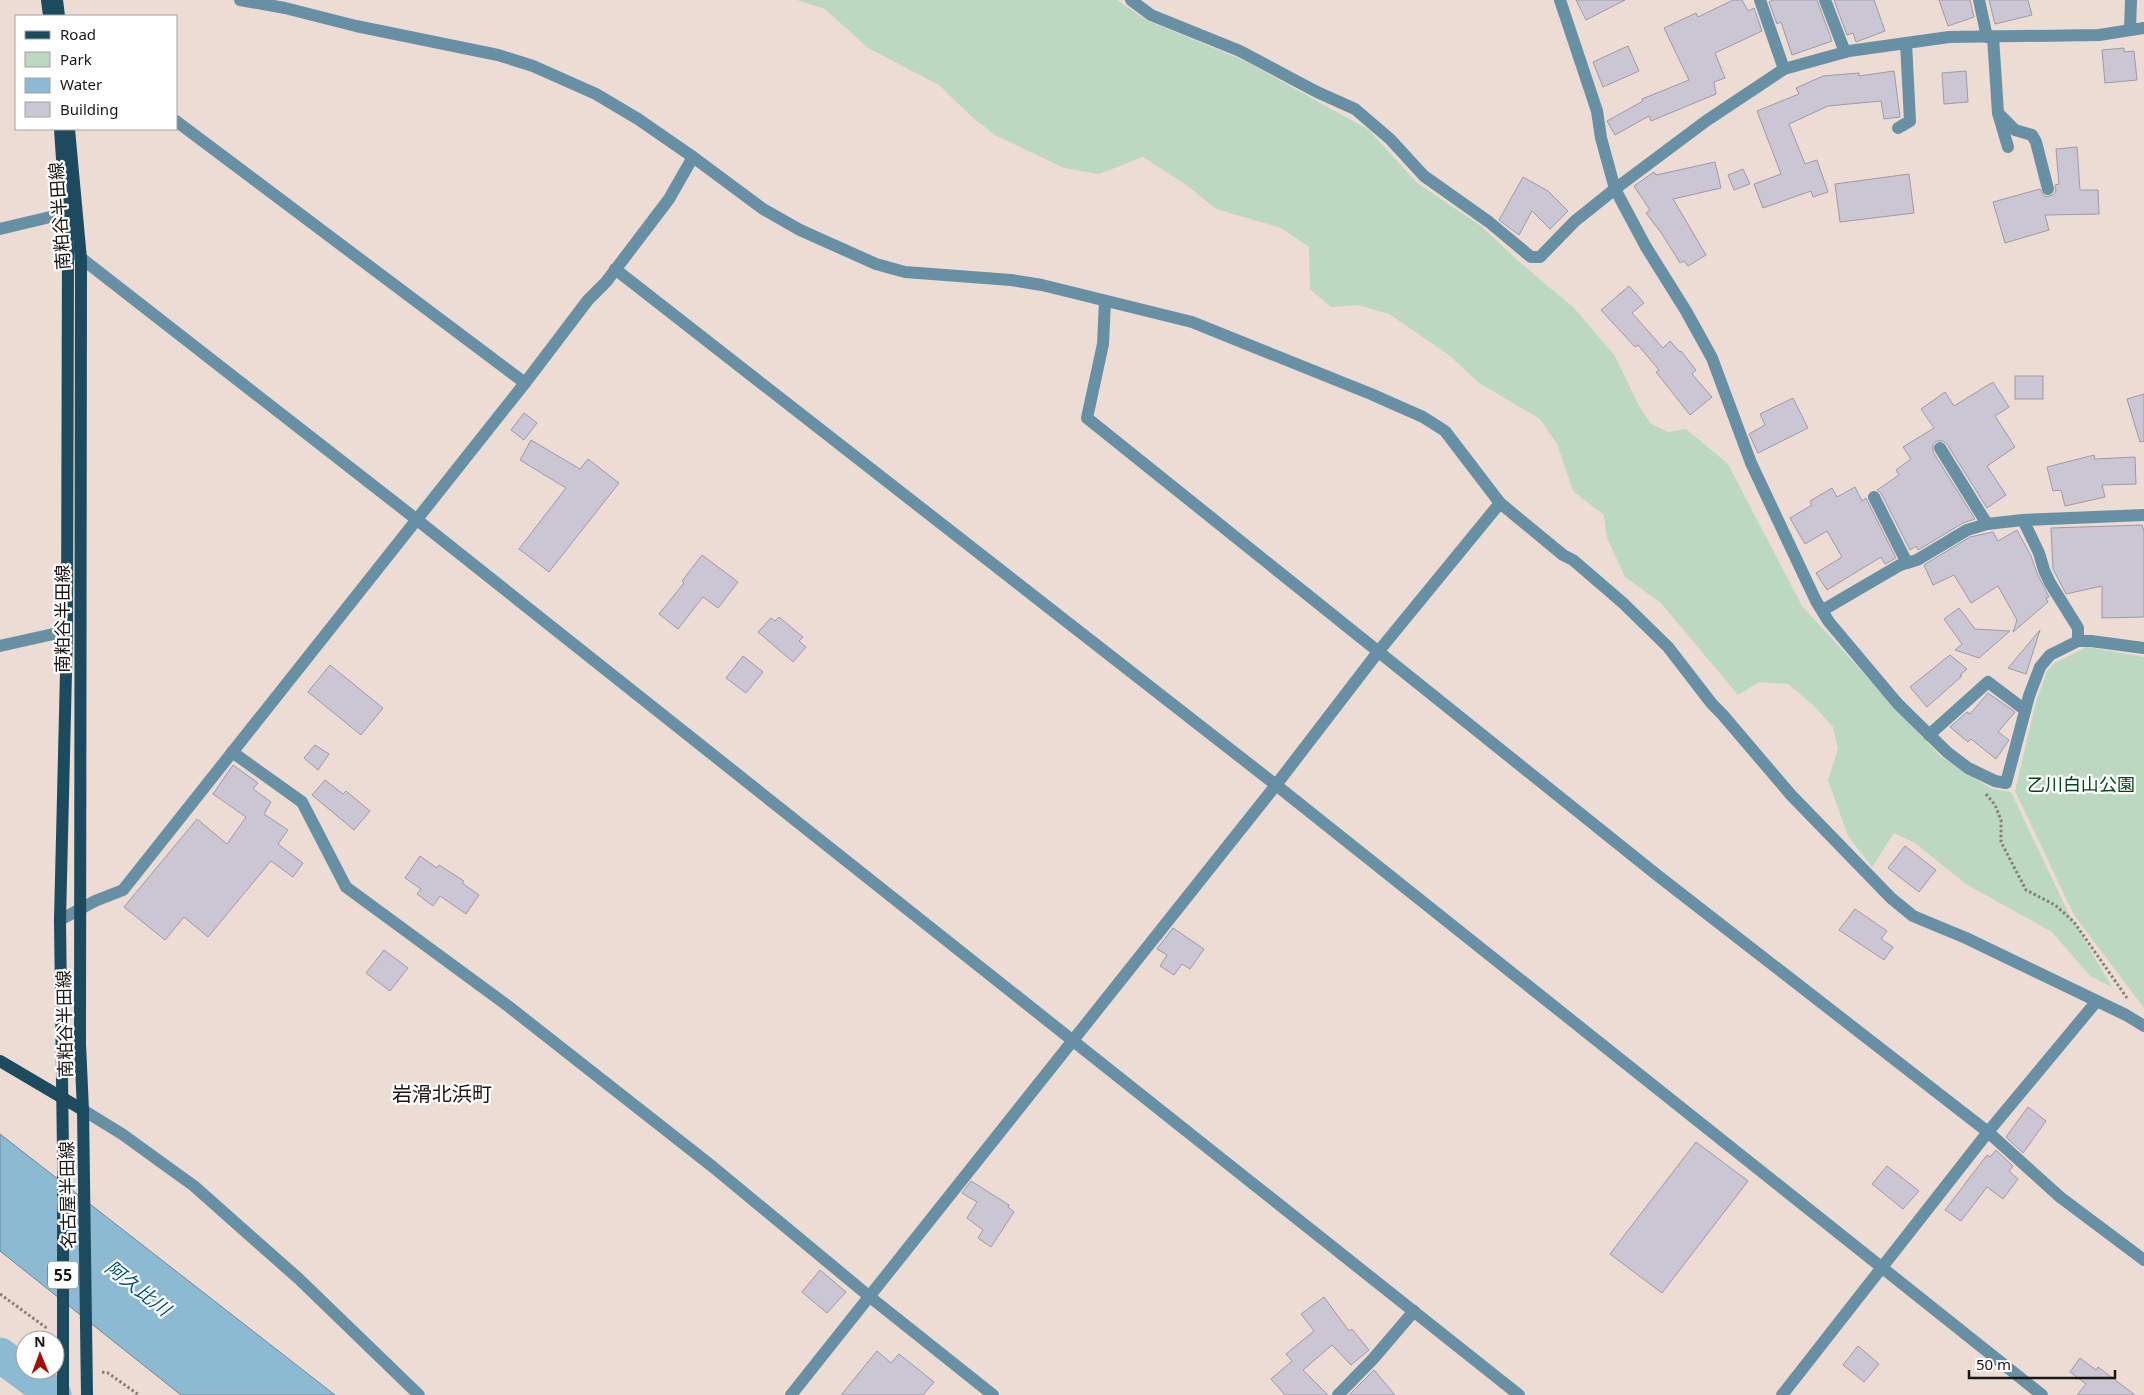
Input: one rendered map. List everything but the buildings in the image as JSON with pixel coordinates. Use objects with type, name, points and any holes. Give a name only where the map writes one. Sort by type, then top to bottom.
[{"type":"main road","points":[[47,0],[49,15]]},
{"type":"main road","points":[[57,0],[59,15]]},
{"type":"main road","name":"南粕谷半田線","points":[[60,130],[68,247],[67,631],[60,920],[62,1097]]},
{"type":"main road","name":"南粕谷半田線","points":[[69,130],[81,259],[79,632],[82,908],[80,1044],[83,1110]]},
{"type":"main road","points":[[0,1061],[83,1110]]},
{"type":"main road","name":"名古屋半田線","points":[[62,1097],[63,1330]]},
{"type":"main road","name":"名古屋半田線","points":[[83,1110],[87,1395]]},
{"type":"main road","name":"名古屋半田線","points":[[63,1380],[63,1395]]},
{"type":"street","points":[[240,0],[285,8],[356,26],[498,55],[533,66],[596,94],[693,157],[763,209],[800,230],[876,264],[904,272],[1012,280],[1042,285],[1192,322],[1423,417],[1445,431],[1500,503],[1563,555],[1580,566],[1623,603],[1668,647],[1712,704],[1791,795],[1891,898],[1913,916],[1966,938],[2126,1015],[2144,1026]]},
{"type":"street","points":[[1131,0],[1151,15],[1240,51],[1317,92],[1355,109],[1390,139],[1424,176],[1489,222],[1532,257],[1540,257],[1574,221],[1706,121],[1784,69],[1845,52],[1949,37],[2099,35],[2144,28]]},
{"type":"street","points":[[1560,0],[1597,111],[1601,138],[1615,189],[1646,247],[1686,311],[1712,358],[1750,463],[1816,601],[1829,622],[1898,704],[1947,752],[1968,768],[2006,783],[2025,710],[2040,667],[2050,655],[2078,641],[2144,648]]},
{"type":"street","points":[[1760,0],[1784,69]]},
{"type":"street","points":[[1826,0],[1845,52]]},
{"type":"street","points":[[1979,0],[1990,37],[1998,114],[2008,147]]},
{"type":"street","points":[[2130,30],[2131,0]]},
{"type":"street","points":[[1898,128],[1910,121],[1906,43]]},
{"type":"street","points":[[1998,114],[2015,130],[2032,136],[2036,142],[2048,189]]},
{"type":"street","points":[[178,123],[524,383]]},
{"type":"street","points":[[60,920],[123,890],[669,199],[693,157]]},
{"type":"street","points":[[0,229],[67,213]]},
{"type":"street","points":[[68,247],[416,519],[1519,1395]]},
{"type":"street","points":[[615,268],[1276,785],[2042,1395]]},
{"type":"street","points":[[1104,301],[1103,344],[1087,418],[1657,875],[1988,1132],[2060,1197],[2144,1260]]},
{"type":"street","points":[[1940,448],[1987,524]]},
{"type":"street","points":[[1874,497],[1907,563]]},
{"type":"street","points":[[791,1395],[1276,785],[1378,652],[1500,503]]},
{"type":"street","points":[[1823,610],[1900,565],[1917,560],[1967,530],[1987,524],[2023,520],[2144,515]]},
{"type":"street","points":[[2023,520],[2039,553],[2050,583],[2078,628],[2078,641]]},
{"type":"street","points":[[0,646],[67,631]]},
{"type":"street","points":[[1930,735],[1988,682],[2025,710]]},
{"type":"street","points":[[232,752],[302,802],[346,887],[508,1006],[713,1167],[870,1297],[994,1395]]},
{"type":"street","points":[[1782,1395],[1988,1132],[2096,1002]]},
{"type":"street","points":[[83,1110],[122,1134],[194,1186],[299,1279],[419,1395]]},
{"type":"street","points":[[1338,1395],[1373,1359],[1414,1311]]},
{"type":"path","points":[[1981,789],[1995,805],[2001,820],[2001,842],[2026,890],[2055,905],[2074,922],[2128,999]]},
{"type":"path","points":[[0,1294],[49,1330]]},
{"type":"path","points":[[96,1370],[108,1374],[139,1395]]},
{"type":"green space","points":[[797,0],[1117,0],[1148,21],[1245,61],[1369,130],[1417,183],[1481,226],[1517,260],[1574,308],[1615,356],[1639,406],[1651,424],[1668,432],[1686,429],[1728,464],[1802,606],[1940,756],[1992,789],[2011,792],[2068,912],[2112,987],[2090,976],[2052,932],[1966,884],[1915,843],[1894,833],[1872,867],[1848,836],[1828,780],[1838,749],[1833,727],[1813,705],[1788,684],[1759,682],[1738,695],[1661,603],[1625,577],[1607,538],[1604,515],[1573,491],[1557,444],[1540,419],[1479,383],[1449,355],[1389,314],[1358,305],[1331,307],[1310,289],[1309,247],[1281,228],[1216,209],[1188,186],[1143,157],[1099,174],[1064,168],[995,135],[972,117],[939,85],[868,48],[825,9]]},
{"type":"green space","name":"乙川白山公園","points":[[2087,647],[2144,657],[2144,1008],[2074,915],[2015,791],[2036,702],[2047,671],[2055,663]]},
{"type":"water","name":"阿久比川","points":[[0,1134],[335,1395],[181,1395],[0,1251]]},
{"type":"waterway","points":[[0,1355],[54,1395]]},
{"type":"district","name":"岩滑北浜町","points":[[442,1093]]}]
